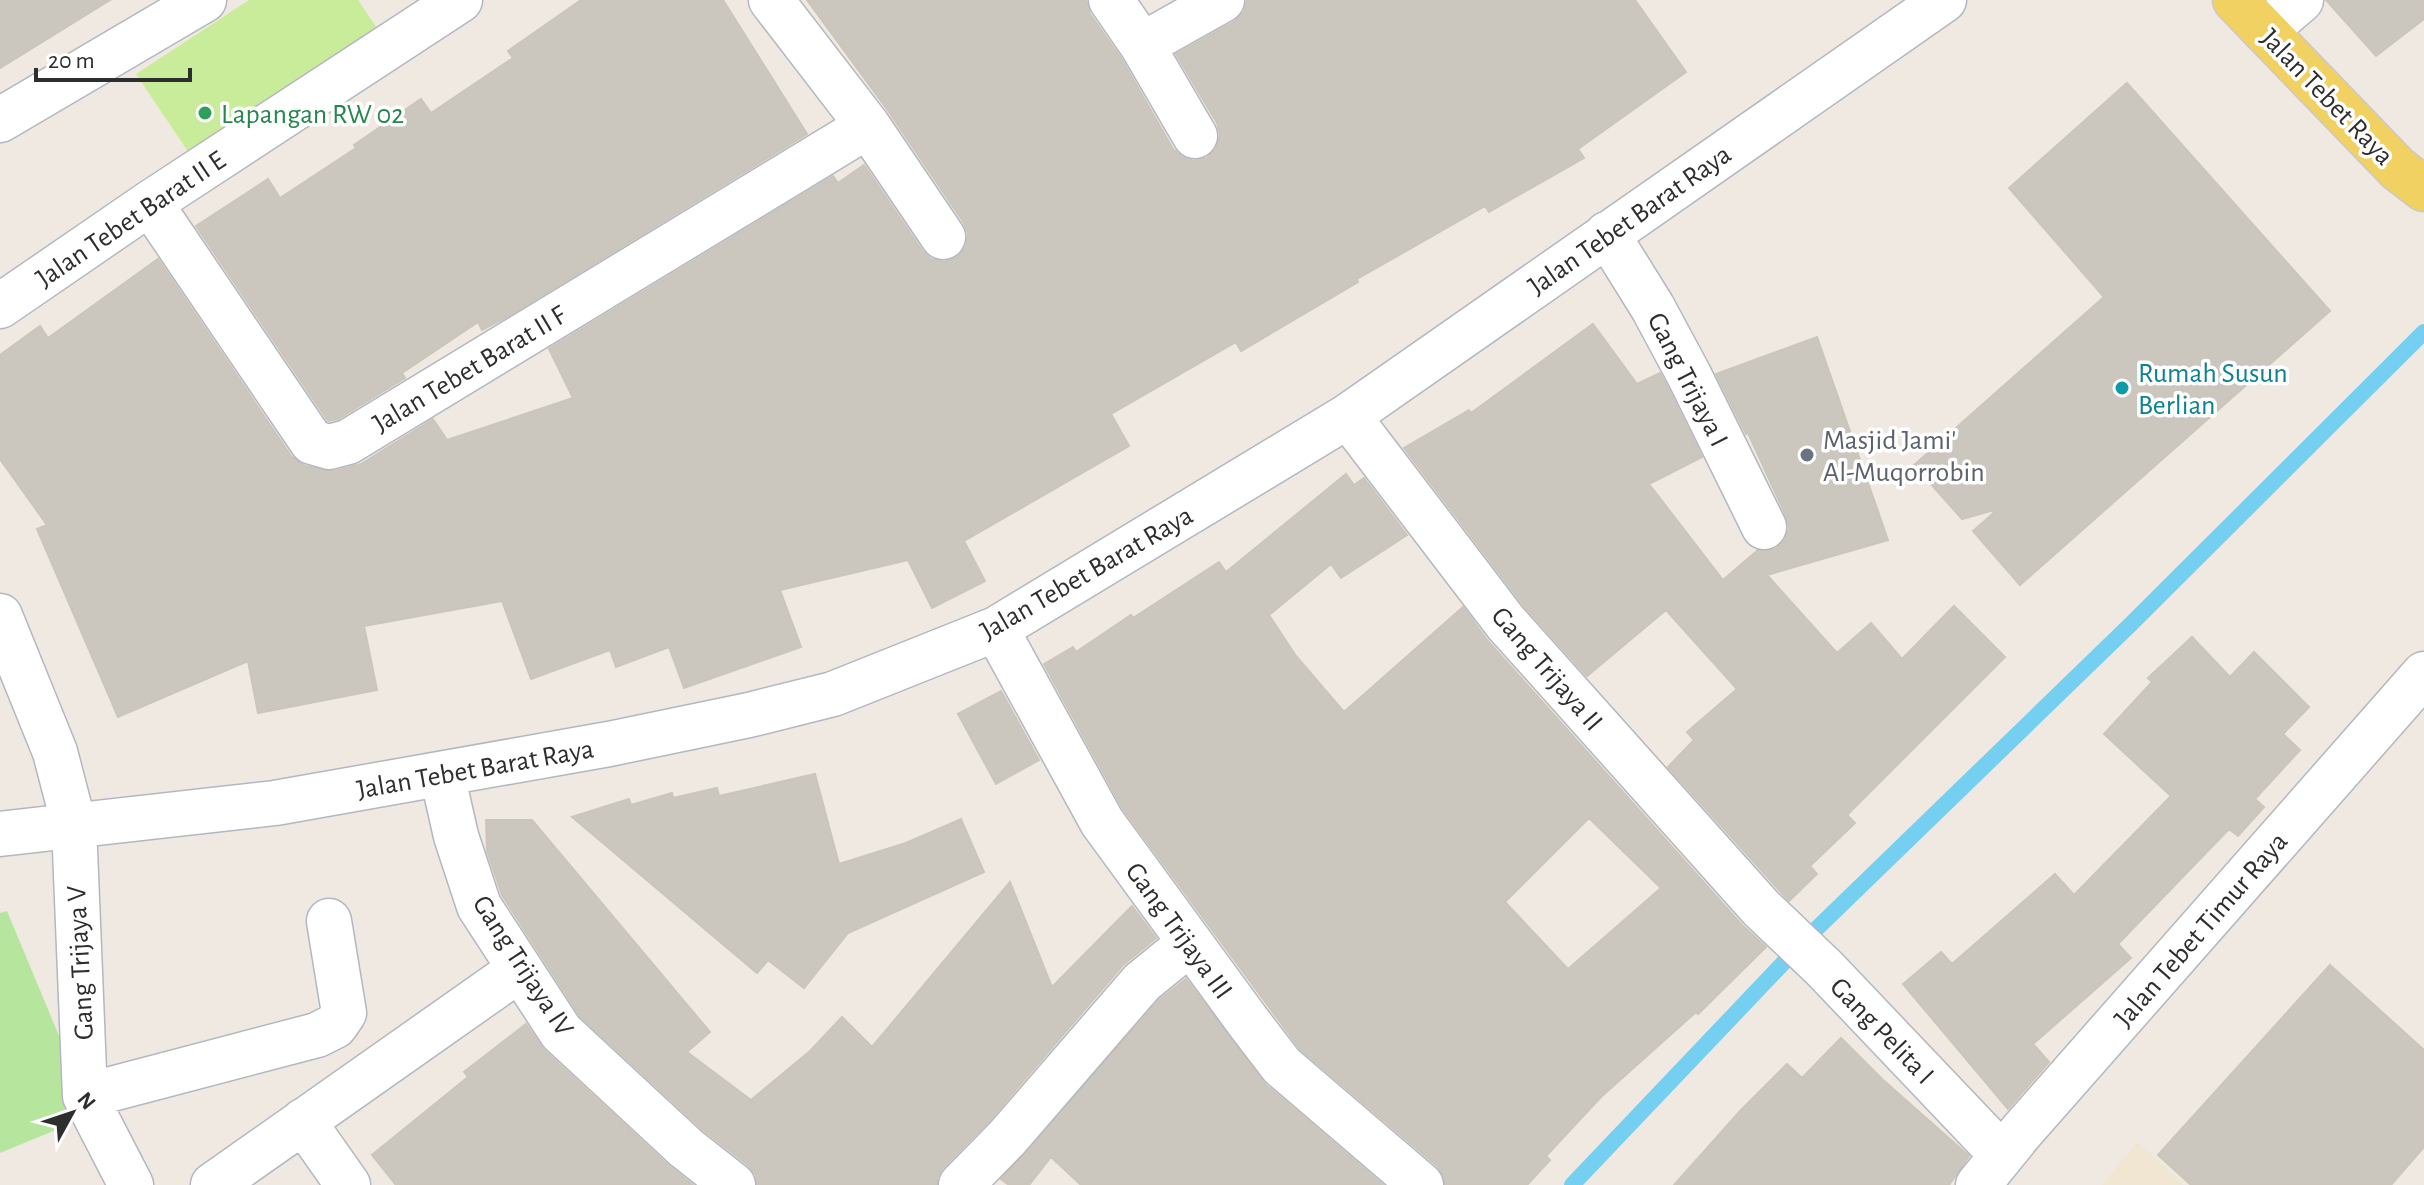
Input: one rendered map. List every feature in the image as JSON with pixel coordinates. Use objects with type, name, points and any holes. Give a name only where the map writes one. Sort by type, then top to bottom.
[{"type":"main road","name":"Jalan Tebet Raya","points":[[2235,0],[2398,169],[2424,189]]},
{"type":"street","points":[[0,120],[204,0]]},
{"type":"street","name":"Jalan Tebet Barat II E","points":[[0,306],[150,203],[460,0]]},
{"type":"street","points":[[771,0],[868,126],[943,237]]},
{"type":"street","points":[[1111,0],[1142,45],[1195,136]]},
{"type":"street","points":[[1142,45],[1222,0]]},
{"type":"street","name":"Jalan Tebet Barat Raya","points":[[0,834],[275,803],[749,715],[833,694],[996,629],[1348,416],[1944,0]]},
{"type":"street","points":[[2265,31],[2301,0]]},
{"type":"street","name":"Jalan Tebet Barat II F","points":[[150,203],[312,442],[329,447],[348,442],[868,126]]},
{"type":"street","name":"Gang Trijaya I","points":[[1607,234],[1675,348],[1764,527]]},
{"type":"street","name":"Gang Trijaya II","points":[[1348,416],[1506,623],[1761,908]]},
{"type":"street","name":"Gang Trijaya V","points":[[0,616],[55,752],[74,825],[85,1096],[131,1185]]},
{"type":"street","name":"Gang Trijaya III","points":[[996,629],[1102,822],[1282,1066],[1421,1185]]},
{"type":"street","name":"Jalan Tebet Timur Raya","points":[[1990,1170],[2424,674]]},
{"type":"street","name":"Gang Trijaya IV","points":[[442,774],[456,836],[479,906],[561,1032],[714,1180]]},
{"type":"street","name":"Gang Pelita I","points":[[1761,908],[1825,969],[1990,1170]]},
{"type":"street","points":[[85,1096],[317,1035],[335,1026],[344,1013],[329,921]]},
{"type":"street","points":[[961,1185],[1007,1138],[1142,982],[1190,943]]},
{"type":"street","points":[[213,1185],[520,969]]},
{"type":"street","points":[[303,1121],[348,1185]]},
{"type":"shaded area","points":[[2138,1142],[2183,1185],[2102,1185]]},
{"type":"green space","name":"Lapangan RW 02","points":[[249,0],[358,0],[377,28],[189,153],[136,74]]},
{"type":"green space","points":[[7,911],[92,1115],[0,1153],[0,913]]},
{"type":"building","points":[[0,0],[110,0],[0,68]]},
{"type":"building","points":[[581,0],[723,0],[807,134],[505,318],[482,330],[478,322],[402,373],[405,378],[338,419],[328,421],[196,226],[268,179],[280,198],[356,148],[354,145],[421,99],[431,113],[513,58],[508,51]]},
{"type":"building","points":[[807,0],[1086,0],[1090,14],[1121,58],[1173,149],[1182,157],[1194,161],[1207,158],[1216,149],[1220,135],[1217,123],[1176,54],[1235,21],[1244,12],[1247,0],[1635,0],[1686,72],[1578,149],[1584,158],[1489,212],[1485,206],[1357,279],[1358,282],[1241,351],[1236,342],[1111,414],[1129,446],[964,541],[985,581],[932,608],[908,560],[780,590],[801,647],[684,688],[669,647],[616,667],[610,650],[531,679],[502,601],[364,626],[377,690],[258,713],[248,661],[118,717],[37,529],[47,525],[0,459],[0,355],[40,326],[48,338],[158,259],[291,456],[305,466],[335,471],[361,464],[433,419],[447,440],[573,398],[549,349],[833,176],[838,183],[864,165],[923,252],[931,259],[944,262],[956,258],[966,247],[968,234],[964,223],[889,112]]},
{"type":"building","points":[[2326,0],[2424,0],[2424,19],[2376,56]]},
{"type":"building","name":"Rumah Susun Berlian","points":[[2127,83],[2330,311],[2020,585],[1973,531],[1998,509],[1962,519],[1914,465],[2104,297],[2009,188]]},
{"type":"building","points":[[1593,324],[1637,384],[1660,373],[1667,386],[1702,457],[1649,484],[1723,580],[1758,550],[1776,549],[1785,540],[1789,528],[1748,433],[1716,374],[1817,337],[1888,540],[1767,575],[1837,653],[1871,623],[1902,659],[1954,606],[2005,657],[1847,815],[1855,823],[1810,866],[1817,874],[1789,901],[1668,767],[1694,740],[1687,732],[1737,689],[1666,610],[1587,676],[1525,607],[1404,448],[1469,410],[1471,413]]},
{"type":"building","points":[[1346,474],[1354,485],[1364,478],[1407,535],[1341,578],[1331,564],[1269,615],[1296,656],[1344,712],[1463,607],[1487,640],[1742,925],[1766,947],[1698,1014],[1696,1012],[1601,1097],[1546,1156],[1550,1160],[1527,1185],[1445,1185],[1444,1176],[1437,1166],[1300,1049],[1123,809],[1044,664],[1073,647],[1076,652],[1219,562],[1226,572]],"holes":[[[1589,818],[1661,888],[1568,969],[1505,902]]]},
{"type":"building","points":[[2192,637],[2230,677],[2254,652],[2309,707],[2283,734],[2300,750],[2255,799],[2264,807],[2238,836],[2229,829],[2118,944],[2131,958],[2033,1044],[2049,1062],[2008,1109],[1903,984],[1941,952],[1952,964],[2055,874],[2074,895],[2171,796],[2104,734],[2152,682],[2148,678]]},
{"type":"building","points":[[1001,691],[1039,760],[996,784],[958,714]]},
{"type":"building","points":[[815,774],[839,864],[906,843],[961,819],[984,872],[848,933],[804,988],[768,960],[757,973],[572,817],[629,799],[631,805],[672,793],[673,798],[717,788],[719,796]]},
{"type":"building","points":[[486,820],[532,820],[710,1032],[687,1052],[751,1100],[810,1051],[842,1017],[872,1047],[1010,882],[1052,987],[1132,906],[1156,938],[1123,965],[989,1121],[943,1168],[937,1185],[757,1185],[756,1175],[748,1165],[702,1129],[580,1016],[502,895],[487,851]]},
{"type":"building","points":[[2330,965],[2424,1050],[2424,1147],[2391,1185],[2191,1185],[2158,1155]]},
{"type":"building","points":[[1186,979],[1266,1085],[1383,1185],[1081,1185],[1051,1157],[1029,1185],[1009,1185],[1001,1179],[1159,1000]]},
{"type":"building","points":[[526,1024],[544,1050],[693,1185],[396,1185],[372,1155],[468,1077],[464,1072]]},
{"type":"building","points":[[1841,1038],[1969,1156],[1949,1185],[1674,1185],[1787,1064],[1802,1078]]},
{"type":"waterway","points":[[1572,1185],[1808,937],[2130,625],[2424,332]]},
{"type":"place","name":"Lapangan RW 02","points":[[205,113]]},
{"type":"place","name":"Rumah Susun Berlian","points":[[2122,388]]},
{"type":"place","name":"Masjid Jami' Al-Muqorrobin","points":[[1807,455]]}]
